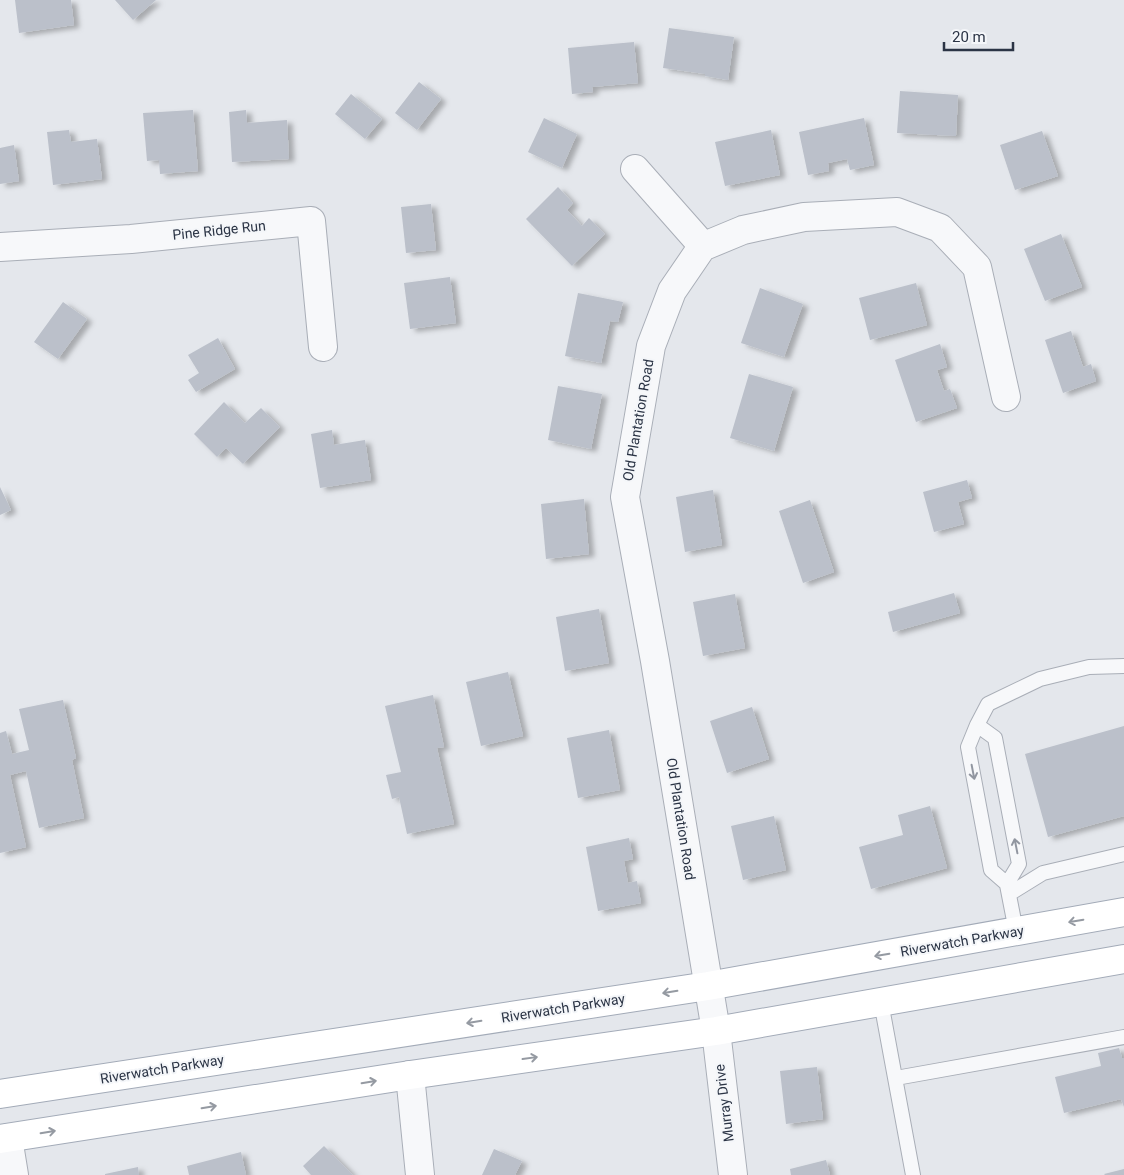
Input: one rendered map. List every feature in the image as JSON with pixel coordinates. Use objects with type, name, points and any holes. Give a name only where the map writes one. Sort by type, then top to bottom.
[{"type":"main road","name":"Riverwatch Parkway","points":[[0,1094],[708,986],[1124,912]]},
{"type":"main road","points":[[4,1138],[410,1075],[716,1031],[1124,959]]},
{"type":"street","points":[[636,169],[703,246],[743,230],[804,218],[897,212],[940,228],[977,267],[1006,398]]},
{"type":"street","name":"Pine Ridge Run","points":[[0,247],[131,238],[311,220],[323,348]]},
{"type":"street","name":"Old Plantation Road","points":[[703,246],[672,291],[651,346],[625,497],[655,661],[716,1031]]},
{"type":"street","name":"Murray Drive","points":[[716,1031],[732,1175]]},
{"type":"street","points":[[410,1075],[420,1175]]},
{"type":"street","points":[[4,1138],[14,1175]]},
{"type":"lane","points":[[1016,931],[1008,889],[991,870],[968,747],[988,704],[1040,679],[1089,667],[1124,666]]},
{"type":"lane","points":[[977,725],[995,738],[1020,864],[1008,889]]},
{"type":"lane","points":[[1008,889],[1042,873],[1124,854]]},
{"type":"lane","points":[[880,1002],[913,1175]]},
{"type":"lane","points":[[896,1078],[1124,1037]]},
{"type":"building","points":[[15,0],[71,0],[74,25],[19,33]]},
{"type":"building","points":[[115,0],[156,0],[133,20]]},
{"type":"building","points":[[669,28],[734,37],[728,80],[705,76],[705,74],[663,68]]},
{"type":"building","points":[[634,42],[638,83],[592,87],[593,92],[572,94],[568,48]]},
{"type":"building","points":[[419,82],[441,99],[417,130],[395,113]]},
{"type":"building","points":[[900,91],[958,95],[956,136],[897,133]]},
{"type":"building","points":[[351,94],[382,119],[365,139],[335,114]]},
{"type":"building","points":[[193,110],[198,171],[160,174],[159,160],[147,161],[143,113]]},
{"type":"building","points":[[246,110],[247,123],[287,120],[289,159],[232,162],[229,112]]},
{"type":"building","points":[[544,118],[577,134],[562,168],[528,152]]},
{"type":"building","points":[[864,118],[874,165],[850,170],[847,159],[828,163],[829,171],[808,175],[799,132]]},
{"type":"building","points":[[69,130],[71,142],[97,139],[102,179],[53,185],[47,132]]},
{"type":"building","points":[[771,130],[780,175],[725,186],[715,142]]},
{"type":"building","points":[[1042,131],[1058,176],[1015,190],[1000,145]]},
{"type":"building","points":[[14,145],[19,181],[0,184],[0,148]]},
{"type":"building","points":[[558,187],[573,203],[567,210],[582,226],[589,218],[605,234],[572,266],[526,219]]},
{"type":"building","points":[[431,204],[436,250],[406,253],[401,207]]},
{"type":"building","points":[[1061,234],[1082,287],[1045,301],[1024,249]]},
{"type":"building","points":[[450,277],[456,323],[410,329],[404,283]]},
{"type":"building","points":[[916,283],[927,325],[870,340],[859,298]]},
{"type":"building","points":[[760,288],[803,304],[784,357],[741,343]]},
{"type":"building","points":[[578,293],[623,302],[618,322],[610,321],[601,363],[565,356]]},
{"type":"building","points":[[63,302],[87,319],[58,359],[34,342]]},
{"type":"building","points":[[1071,331],[1083,367],[1091,364],[1096,381],[1063,393],[1045,340]]},
{"type":"building","points":[[218,338],[235,369],[196,392],[188,380],[199,373],[188,355]]},
{"type":"building","points":[[940,344],[947,367],[937,370],[944,391],[950,389],[957,408],[916,422],[895,360]]},
{"type":"building","points":[[749,374],[793,387],[774,451],[730,438]]},
{"type":"building","points":[[558,386],[602,394],[591,449],[548,440]]},
{"type":"building","points":[[224,402],[245,423],[261,408],[280,427],[243,464],[226,448],[217,457],[194,434]]},
{"type":"building","points":[[332,430],[334,445],[365,440],[371,480],[320,488],[311,434]]},
{"type":"building","points":[[967,480],[972,498],[958,502],[964,524],[934,532],[923,492]]},
{"type":"building","points":[[0,487],[11,510],[0,515]]},
{"type":"building","points":[[713,490],[722,545],[685,552],[676,497]]},
{"type":"building","points":[[584,499],[589,554],[546,559],[541,504]]},
{"type":"building","points":[[810,500],[834,572],[803,583],[779,511]]},
{"type":"building","points":[[954,593],[960,613],[893,632],[888,612]]},
{"type":"building","points":[[735,594],[745,648],[703,656],[693,602]]},
{"type":"building","points":[[599,609],[609,663],[565,671],[556,617]]},
{"type":"building","points":[[508,672],[523,736],[481,746],[466,682]]},
{"type":"building","points":[[433,695],[444,747],[437,748],[454,824],[407,834],[399,797],[392,799],[386,775],[401,772],[385,706]]},
{"type":"building","points":[[63,700],[76,758],[72,760],[84,818],[39,828],[26,771],[10,775],[26,847],[0,853],[0,733],[6,731],[12,754],[29,750],[19,709]]},
{"type":"building","points":[[752,707],[769,759],[727,773],[710,721]]},
{"type":"building","points":[[1124,726],[1124,816],[1048,837],[1025,754]]},
{"type":"building","points":[[609,730],[620,790],[578,798],[567,738]]},
{"type":"building","points":[[930,806],[947,868],[871,889],[859,847],[903,835],[898,815]]},
{"type":"building","points":[[774,816],[786,870],[743,880],[731,826]]},
{"type":"building","points":[[629,838],[633,859],[624,861],[628,883],[637,881],[641,903],[598,911],[586,847]]},
{"type":"building","points":[[1119,1048],[1122,1058],[1124,1058],[1124,1107],[1121,1099],[1064,1113],[1055,1077],[1101,1066],[1098,1053]]},
{"type":"building","points":[[817,1067],[823,1119],[786,1124],[780,1071]]},
{"type":"building","points":[[324,1146],[353,1175],[311,1175],[303,1166]]},
{"type":"building","points":[[494,1149],[522,1161],[515,1175],[482,1175]]},
{"type":"building","points":[[241,1152],[246,1175],[189,1175],[187,1166]]},
{"type":"building","points":[[826,1160],[830,1175],[791,1175],[790,1169]]},
{"type":"building","points":[[138,1167],[139,1175],[105,1175],[105,1174]]},
{"type":"building","points":[[1124,1169],[1124,1175],[1104,1174]]}]
